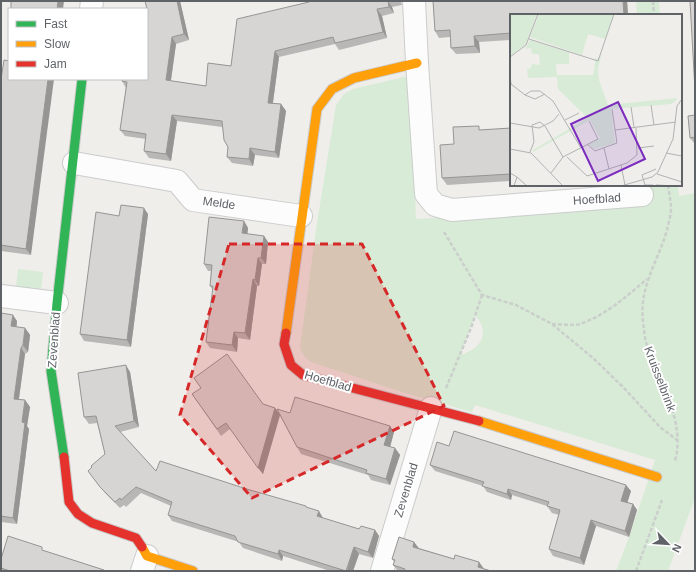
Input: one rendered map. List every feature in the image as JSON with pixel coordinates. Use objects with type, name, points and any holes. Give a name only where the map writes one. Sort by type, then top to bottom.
[{"type":"street","points":[[414,1],[426,194],[435,205]]},
{"type":"street","name":"Hoefblad","points":[[417,63],[354,78],[332,88],[317,108],[284,344],[291,364],[303,375],[470,418],[657,477]]},
{"type":"street","name":"Zevenblad","points":[[82,80],[74,163],[56,303],[51,371],[70,502],[78,514],[92,523],[136,538],[145,564],[193,571]]},
{"type":"street","name":"Melde","points":[[74,163],[177,180],[193,200],[301,216]]},
{"type":"street","name":"Hoefblad","points":[[435,205],[452,210],[642,195]]},
{"type":"street","points":[[1,296],[56,303]]},
{"type":"street","name":"Zevenblad","points":[[382,571],[434,409]]},
{"type":"path","points":[[653,1],[654,14]]},
{"type":"path","name":"Kruisselbrink","points":[[668,186],[671,210],[669,221],[659,254],[644,291],[642,302],[642,319],[646,343],[674,412],[678,450],[674,462]]},
{"type":"path","points":[[435,205],[442,228],[482,295],[516,305],[552,324],[593,358],[623,386],[660,427],[677,440]]},
{"type":"path","points":[[552,324],[579,324],[606,311],[648,278]]},
{"type":"path","points":[[434,409],[470,328],[482,295]]},
{"type":"path","points":[[636,571],[664,494]]},
{"type":"highlighted area","points":[[229,244],[362,244],[444,406],[252,498],[180,415]]},
{"type":"green space","points":[[636,1],[659,1],[660,14],[637,14]]},
{"type":"green space","points":[[404,77],[410,80],[416,219],[651,204],[650,186],[678,186],[679,196],[695,193],[695,498],[668,571],[616,571],[655,460],[475,405],[472,412],[408,394],[311,362],[305,357],[300,347],[317,223],[336,105],[344,94],[353,89]],"holes":[[[475,315],[482,328],[483,334],[478,344],[473,349],[460,355]]]},
{"type":"green space","points":[[18,269],[43,272],[41,290],[16,288]]},
{"type":"building","points":[[11,1],[58,1],[57,8],[11,8]]},
{"type":"building","points":[[145,1],[177,1],[184,34],[172,37],[166,80],[206,86],[208,63],[231,66],[237,19],[309,1],[388,1],[389,7],[377,9],[383,32],[335,43],[333,37],[275,51],[268,103],[281,104],[275,152],[250,148],[249,159],[227,157],[228,147],[224,140],[222,121],[172,115],[166,154],[144,151],[146,134],[120,130],[127,82],[122,80],[148,80],[148,8]]},
{"type":"building","points":[[433,1],[623,1],[624,14],[510,14],[510,33],[474,36],[475,46],[451,48],[450,30],[435,31]]},
{"type":"building","points":[[690,1],[695,1],[695,90]]},
{"type":"building","points":[[4,60],[8,61],[8,80],[48,80],[26,249],[1,245],[1,79]]},
{"type":"building","points":[[695,115],[695,137],[690,138],[688,116]]},
{"type":"building","points":[[479,126],[479,130],[510,128],[510,174],[442,178],[440,145],[454,144],[453,127]]},
{"type":"building","points":[[121,205],[144,208],[127,340],[80,334],[96,212],[119,216]]},
{"type":"building","points":[[209,217],[244,221],[242,233],[264,236],[261,258],[258,258],[255,280],[253,279],[245,333],[234,332],[232,345],[206,342],[213,286],[210,286],[212,265],[204,264]]},
{"type":"building","points":[[1,313],[13,315],[11,326],[25,328],[14,399],[25,400],[22,422],[25,423],[13,518],[1,516]]},
{"type":"building","points":[[227,354],[263,404],[275,408],[258,468],[226,423],[217,429],[192,394],[201,388],[194,378]]},
{"type":"building","points":[[126,365],[134,421],[115,426],[156,471],[160,461],[250,490],[306,506],[319,511],[317,516],[359,529],[361,526],[375,530],[368,552],[354,547],[346,571],[279,550],[278,554],[238,542],[235,536],[168,515],[172,502],[136,487],[121,500],[120,498],[115,502],[100,487],[88,471],[92,467],[91,466],[105,454],[96,416],[84,417],[78,373]]},
{"type":"building","points":[[295,397],[390,426],[384,445],[395,448],[386,479],[366,473],[367,470],[297,447],[277,409],[290,413]]},
{"type":"building","points":[[454,431],[626,485],[621,501],[633,504],[625,531],[591,520],[580,558],[549,549],[560,510],[547,506],[549,502],[508,489],[507,494],[482,486],[484,482],[430,465],[437,442],[449,446]]},
{"type":"building","points":[[8,536],[42,547],[42,550],[104,570],[10,571],[1,568],[1,559]]},
{"type":"building","points":[[399,537],[414,542],[413,547],[454,559],[455,555],[479,562],[478,567],[491,571],[404,571],[405,569],[393,565],[395,560],[392,559]]},
{"type":"traffic: fast","points":[[64,457],[51,371],[57,303],[82,80]]},
{"type":"traffic: slow","points":[[286,333],[317,109],[332,89],[354,78],[417,63]]},
{"type":"traffic: slow","points":[[479,421],[657,477]]},
{"type":"traffic: slow","points":[[142,547],[147,556],[193,571]]},
{"type":"traffic: jam","points":[[286,333],[284,344],[291,365],[303,375],[479,421]]},
{"type":"traffic: jam","points":[[64,457],[69,502],[78,514],[92,523],[136,538],[142,547]]}]
